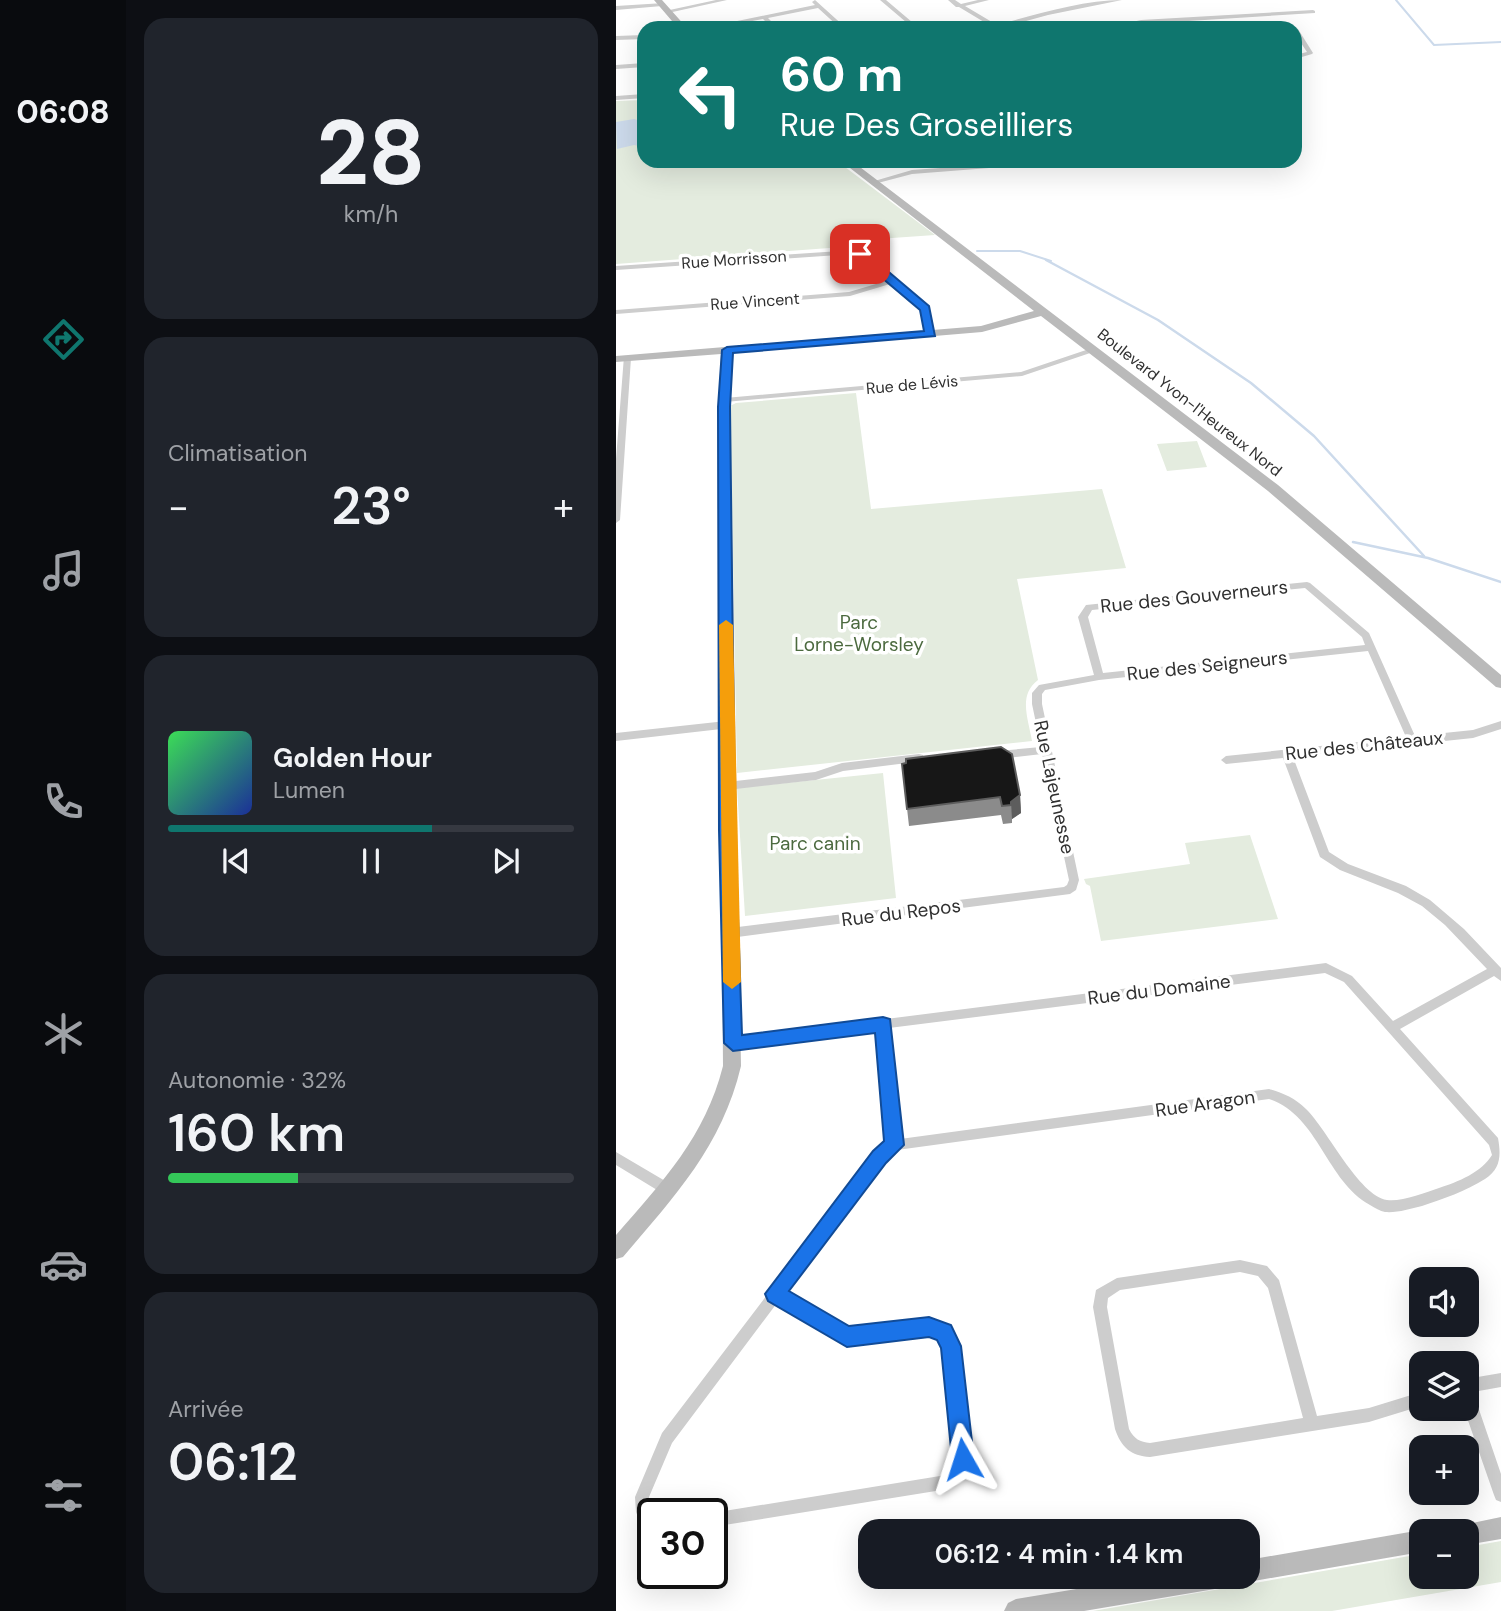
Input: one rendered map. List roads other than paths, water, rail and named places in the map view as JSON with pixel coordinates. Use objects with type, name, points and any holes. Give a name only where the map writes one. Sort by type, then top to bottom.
[{"type":"street","points":[[616,8],[665,4],[679,9],[724,0]]},
{"type":"street","points":[[813,0],[835,21]]},
{"type":"street","points":[[883,0],[908,21]]},
{"type":"street","points":[[951,0],[985,21]]},
{"type":"street","points":[[958,6],[986,0]]},
{"type":"street","points":[[1021,21],[1048,13],[1119,0]]},
{"type":"street","points":[[665,4],[678,21]]},
{"type":"street","points":[[743,21],[819,6]]},
{"type":"street","points":[[1161,21],[1312,12]]},
{"type":"street","points":[[1285,13],[1290,21]]},
{"type":"street","points":[[764,17],[768,21]]},
{"type":"street","points":[[1223,17],[1225,21]]},
{"type":"street","points":[[616,38],[637,37]]},
{"type":"street","points":[[1302,40],[1310,53],[1302,55]]},
{"type":"street","points":[[616,67],[637,66]]},
{"type":"street","points":[[616,98],[637,96]]},
{"type":"street","name":"Boulevard Yvon-l'Heureux Nord","points":[[855,168],[1045,311],[1282,496],[1501,683]]},
{"type":"street","points":[[874,182],[912,172],[968,168]]},
{"type":"street","name":"Rue Morrisson","points":[[616,268],[853,251],[892,281]]},
{"type":"street","points":[[892,281],[925,309],[931,334]]},
{"type":"street","name":"Rue Vincent","points":[[616,312],[850,294],[892,281]]},
{"type":"street","points":[[616,520],[622,359],[931,334],[998,326],[1045,311]]},
{"type":"street","points":[[616,1250],[699,1150],[716,1119],[728,1087],[733,1043],[726,725],[727,350]]},
{"type":"street","name":"Rue de Lévis","points":[[725,400],[1022,374],[1095,350]]},
{"type":"street","name":"Rue des Gouverneurs","points":[[1099,677],[1083,617],[1087,609],[1098,605],[1307,585],[1365,633],[1412,740]]},
{"type":"street","name":"Rue des Seigneurs","points":[[1042,687],[1099,677],[1372,647]]},
{"type":"street","name":"Rue Lajeunesse","points":[[1042,687],[1037,700],[1074,880],[1071,888]]},
{"type":"street","points":[[616,737],[726,725]]},
{"type":"street","name":"Rue des Châteaux","points":[[1226,760],[1474,734],[1501,725]]},
{"type":"street","points":[[991,756],[1047,750]]},
{"type":"street","points":[[1287,754],[1324,854],[1338,864],[1385,881],[1423,901],[1450,923],[1498,973],[1391,1028]]},
{"type":"street","points":[[727,786],[816,775],[842,767],[932,757]]},
{"type":"street","name":"Rue du Repos","points":[[730,933],[1071,888]]},
{"type":"street","name":"Rue du Domaine","points":[[733,1043],[1322,968],[1345,976],[1494,1142],[1499,1159]]},
{"type":"street","points":[[643,1498],[657,1457],[681,1417],[879,1157],[894,1145],[883,1024]]},
{"type":"street","name":"Rue Aragon","points":[[894,1145],[1269,1094],[1292,1103],[1366,1195],[1380,1205],[1392,1206],[1449,1190],[1493,1167],[1499,1159]]},
{"type":"street","points":[[616,1158],[667,1189]]},
{"type":"street","points":[[1312,1424],[1274,1285],[1262,1271],[1244,1266],[1202,1271],[1117,1284],[1101,1295],[1100,1307],[1122,1429],[1133,1447],[1150,1450],[1373,1415],[1409,1403]]},
{"type":"street","points":[[728,1517],[942,1483],[956,1474],[962,1463],[951,1346],[944,1332],[929,1327],[847,1337],[775,1294]]},
{"type":"street","points":[[1479,1384],[1501,1380]]},
{"type":"street","points":[[1476,1421],[1501,1495]]},
{"type":"street","points":[[1479,1532],[1501,1528]]},
{"type":"street","points":[[1260,1569],[1409,1543]]},
{"type":"street","points":[[1016,1611],[1145,1589]]},
{"type":"water","points":[[637,120],[637,146],[617,149],[616,122]]},
{"type":"waterway","points":[[1396,0],[1434,45],[1501,42]]},
{"type":"waterway","points":[[977,251],[1020,251],[1051,261]]},
{"type":"waterway","points":[[1046,260],[1158,320],[1251,383],[1314,436],[1424,556]]},
{"type":"waterway","points":[[1353,542],[1428,558],[1501,582]]},
{"type":"park label","name":"Parc Lorne-Worsley","points":[[859,633]]},
{"type":"park label","name":"Parc canin","points":[[815,843]]}]
